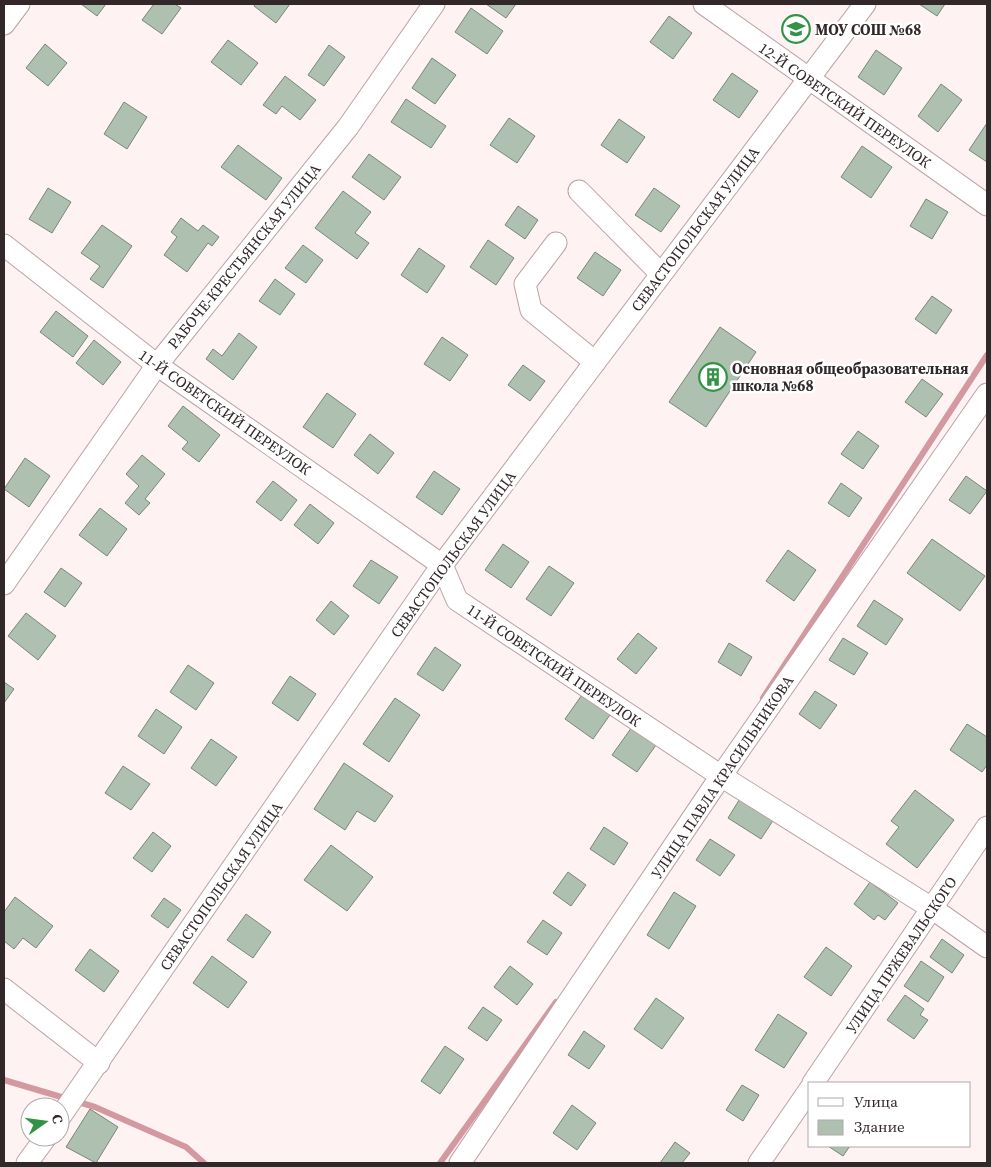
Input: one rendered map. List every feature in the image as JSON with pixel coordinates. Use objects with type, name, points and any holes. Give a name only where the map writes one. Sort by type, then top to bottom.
[{"type":"street","points":[[4,24],[19,4]]},
{"type":"street","name":"РАБОЧЕ-КРЕСТЬЯНСКАЯ УЛИЦА","points":[[4,584],[157,365],[348,127],[434,4]]},
{"type":"street","name":"12-Й СОВЕТСКИЙ ПЕРЕУЛОК","points":[[704,4],[987,205]]},
{"type":"street","name":"СЕВАСТОПОЛЬСКАЯ УЛИЦА","points":[[70,1103],[442,565],[865,4]]},
{"type":"street","points":[[579,191],[661,274]]},
{"type":"street","points":[[556,242],[525,284],[531,310],[595,362]]},
{"type":"street","name":"11-Й СОВЕТСКИЙ ПЕРЕУЛОК","points":[[4,245],[157,365],[442,565],[457,600],[721,776],[933,909],[987,947]]},
{"type":"street","name":"УЛИЦА ПАВЛА КРАСИЛЬНИКОВА","points":[[460,1163],[721,776],[987,394]]},
{"type":"street","name":"УЛИЦА ПРЖЕВАЛЬСКОГО","points":[[815,1082],[987,827]]},
{"type":"street","points":[[4,990],[99,1062]]},
{"type":"street","points":[[759,1163],[808,1092]]},
{"type":"street","points":[[27,1163],[39,1147]]},
{"type":"building","points":[[81,4],[106,4],[97,16]]},
{"type":"building","points":[[154,4],[175,4],[181,8],[162,34],[142,20]]},
{"type":"building","points":[[255,4],[290,4],[276,23],[254,6]]},
{"type":"building","points":[[486,4],[516,4],[506,18]]},
{"type":"building","points":[[919,4],[945,4],[937,16]]},
{"type":"building","points":[[471,8],[503,31],[487,54],[455,32]]},
{"type":"building","points":[[669,16],[692,33],[673,59],[650,42]]},
{"type":"building","points":[[228,40],[258,63],[241,85],[211,62]]},
{"type":"building","points":[[45,44],[67,63],[48,86],[26,68]]},
{"type":"building","points":[[329,45],[345,57],[324,86],[308,75]]},
{"type":"building","points":[[876,50],[902,68],[884,95],[858,77]]},
{"type":"building","points":[[432,58],[456,75],[435,104],[412,88]]},
{"type":"building","points":[[732,73],[758,91],[739,118],[713,100]]},
{"type":"building","points":[[285,76],[316,100],[300,120],[282,106],[276,114],[263,105]]},
{"type":"building","points":[[941,84],[962,100],[938,132],[918,116]]},
{"type":"building","points":[[406,99],[446,126],[431,148],[391,122]]},
{"type":"building","points":[[124,102],[147,117],[127,149],[104,134]]},
{"type":"building","points":[[509,118],[535,136],[517,163],[490,145]]},
{"type":"building","points":[[619,119],[645,137],[627,163],[601,145]]},
{"type":"building","points":[[987,123],[987,162],[969,150]]},
{"type":"building","points":[[238,145],[282,178],[266,200],[221,167]]},
{"type":"building","points":[[862,146],[892,167],[871,198],[841,177]]},
{"type":"building","points":[[369,154],[401,177],[384,200],[352,177]]},
{"type":"building","points":[[48,188],[71,202],[52,233],[29,219]]},
{"type":"building","points":[[654,188],[680,206],[661,232],[635,215]]},
{"type":"building","points":[[343,191],[371,212],[355,233],[369,243],[357,259],[315,228]]},
{"type":"building","points":[[926,199],[948,212],[932,239],[910,226]]},
{"type":"building","points":[[518,206],[538,220],[525,239],[505,225]]},
{"type":"building","points":[[181,218],[198,231],[203,225],[219,237],[212,246],[208,243],[187,272],[164,255],[177,237],[171,232]]},
{"type":"building","points":[[102,225],[132,246],[103,288],[90,279],[100,266],[81,253]]},
{"type":"building","points":[[488,240],[514,258],[496,285],[470,267]]},
{"type":"building","points":[[303,245],[323,260],[306,283],[285,268]]},
{"type":"building","points":[[419,248],[445,266],[427,293],[401,275]]},
{"type":"building","points":[[595,252],[621,270],[603,296],[577,278]]},
{"type":"building","points":[[275,279],[295,294],[280,315],[259,301]]},
{"type":"building","points":[[932,296],[952,310],[936,334],[915,319]]},
{"type":"building","points":[[56,311],[88,336],[73,357],[40,332]]},
{"type":"building","name":"Основная общеобразовательная школа №68","points":[[720,327],[756,352],[706,427],[669,402]]},
{"type":"building","points":[[239,333],[257,347],[233,380],[206,359],[213,349],[222,356]]},
{"type":"building","points":[[442,337],[468,355],[450,381],[424,364]]},
{"type":"building","points":[[94,340],[121,362],[103,385],[76,363]]},
{"type":"building","points":[[523,365],[545,381],[530,401],[508,385]]},
{"type":"building","points":[[922,379],[943,394],[926,417],[905,402]]},
{"type":"building","points":[[327,393],[356,414],[333,448],[303,427]]},
{"type":"building","points":[[183,406],[220,435],[199,462],[182,449],[188,442],[168,426]]},
{"type":"building","points":[[858,431],[879,446],[863,469],[841,454]]},
{"type":"building","points":[[370,434],[394,453],[378,474],[354,455]]},
{"type":"building","points":[[142,455],[165,474],[145,499],[150,503],[139,515],[125,503],[139,486],[126,474]]},
{"type":"building","points":[[25,458],[50,476],[29,507],[4,489]]},
{"type":"building","points":[[434,471],[460,489],[442,515],[416,497]]},
{"type":"building","points":[[966,476],[987,491],[970,514],[949,500]]},
{"type":"building","points":[[273,481],[297,500],[281,521],[256,502]]},
{"type":"building","points":[[841,483],[862,498],[849,517],[828,503]]},
{"type":"building","points":[[310,504],[334,523],[318,544],[294,525]]},
{"type":"building","points":[[100,508],[127,529],[107,556],[79,535]]},
{"type":"building","points":[[932,539],[985,576],[960,611],[907,573]]},
{"type":"building","points":[[503,544],[529,562],[511,588],[485,570]]},
{"type":"building","points":[[788,550],[816,570],[794,601],[766,581]]},
{"type":"building","points":[[371,560],[398,577],[379,604],[353,586]]},
{"type":"building","points":[[549,566],[574,583],[551,616],[526,599]]},
{"type":"building","points":[[61,568],[82,583],[65,607],[44,592]]},
{"type":"building","points":[[874,600],[903,619],[886,645],[857,626]]},
{"type":"building","points":[[331,601],[349,616],[334,635],[316,620]]},
{"type":"building","points":[[26,613],[56,636],[38,660],[8,636]]},
{"type":"building","points":[[638,633],[657,648],[636,674],[617,659]]},
{"type":"building","points":[[843,638],[868,653],[854,675],[829,660]]},
{"type":"building","points":[[729,643],[752,657],[741,676],[718,662]]},
{"type":"building","points":[[435,647],[461,665],[443,691],[417,674]]},
{"type":"building","points":[[188,665],[214,683],[196,710],[170,692]]},
{"type":"building","points":[[290,676],[316,694],[298,721],[272,703]]},
{"type":"building","points":[[4,682],[14,689],[4,703]]},
{"type":"building","points":[[815,691],[837,705],[820,729],[799,714]]},
{"type":"building","points":[[584,692],[612,712],[593,739],[565,719]]},
{"type":"building","points":[[395,698],[420,715],[389,762],[363,744]]},
{"type":"building","points":[[156,709],[182,727],[164,754],[138,736]]},
{"type":"building","points":[[967,724],[987,737],[987,765],[982,772],[950,750]]},
{"type":"building","points":[[632,727],[656,745],[637,772],[612,755]]},
{"type":"building","points":[[211,739],[237,757],[216,786],[191,768]]},
{"type":"building","points":[[344,763],[393,796],[375,822],[357,811],[345,830],[314,809]]},
{"type":"building","points":[[123,766],[150,784],[131,810],[105,793]]},
{"type":"building","points":[[915,790],[954,820],[917,868],[886,844],[899,827],[891,821]]},
{"type":"building","points":[[741,797],[774,819],[761,839],[728,818]]},
{"type":"building","points":[[604,827],[628,843],[614,865],[590,849]]},
{"type":"building","points":[[153,832],[171,846],[152,872],[133,858]]},
{"type":"building","points":[[710,839],[735,855],[720,876],[696,860]]},
{"type":"building","points":[[331,845],[373,877],[347,911],[304,880]]},
{"type":"building","points":[[568,872],[586,885],[571,906],[553,893]]},
{"type":"building","points":[[870,882],[898,903],[885,920],[878,915],[874,920],[854,904]]},
{"type":"building","points":[[674,892],[696,906],[669,949],[647,935]]},
{"type":"building","points":[[15,897],[53,926],[36,948],[23,938],[14,949],[4,941],[4,912]]},
{"type":"building","points":[[164,898],[181,910],[168,928],[151,916]]},
{"type":"building","points":[[246,914],[271,932],[253,958],[227,940]]},
{"type":"building","points":[[543,920],[562,933],[547,955],[527,942]]},
{"type":"building","points":[[942,939],[964,955],[952,973],[930,957]]},
{"type":"building","points":[[826,947],[852,966],[831,996],[804,977]]},
{"type":"building","points":[[90,949],[119,971],[104,992],[75,970]]},
{"type":"building","points":[[212,956],[247,982],[228,1008],[193,983]]},
{"type":"building","points":[[921,961],[944,977],[928,1002],[904,986]]},
{"type":"building","points":[[510,966],[533,984],[517,1005],[494,987]]},
{"type":"building","points":[[905,995],[924,1009],[920,1015],[928,1020],[914,1039],[887,1020]]},
{"type":"building","points":[[656,998],[684,1018],[662,1049],[634,1029]]},
{"type":"building","points":[[483,1007],[502,1020],[487,1041],[468,1028]]},
{"type":"building","points":[[778,1014],[807,1033],[784,1068],[755,1050]]},
{"type":"building","points":[[584,1031],[605,1046],[589,1069],[568,1055]]},
{"type":"building","points":[[445,1046],[464,1059],[440,1094],[421,1081]]},
{"type":"building","points":[[742,1085],[759,1095],[743,1121],[726,1110]]},
{"type":"building","points":[[572,1105],[596,1123],[577,1150],[553,1133]]},
{"type":"building","points":[[90,1109],[118,1127],[96,1163],[66,1147],[70,1147],[70,1141]]},
{"type":"building","points":[[675,1142],[690,1153],[682,1163],[660,1163]]},
{"type":"building","points":[[830,1147],[849,1147],[843,1156]]},
{"type":"waterway","points":[[763,698],[987,355]]},
{"type":"waterway","points":[[440,1163],[556,1002]]},
{"type":"waterway","points":[[4,1080],[95,1107],[186,1147],[204,1163]]},
{"type":"place","name":"МОУ СОШ №68","points":[[796,29]]},
{"type":"place","name":"Основная общеобразовательная школа №68","points":[[713,377]]}]
